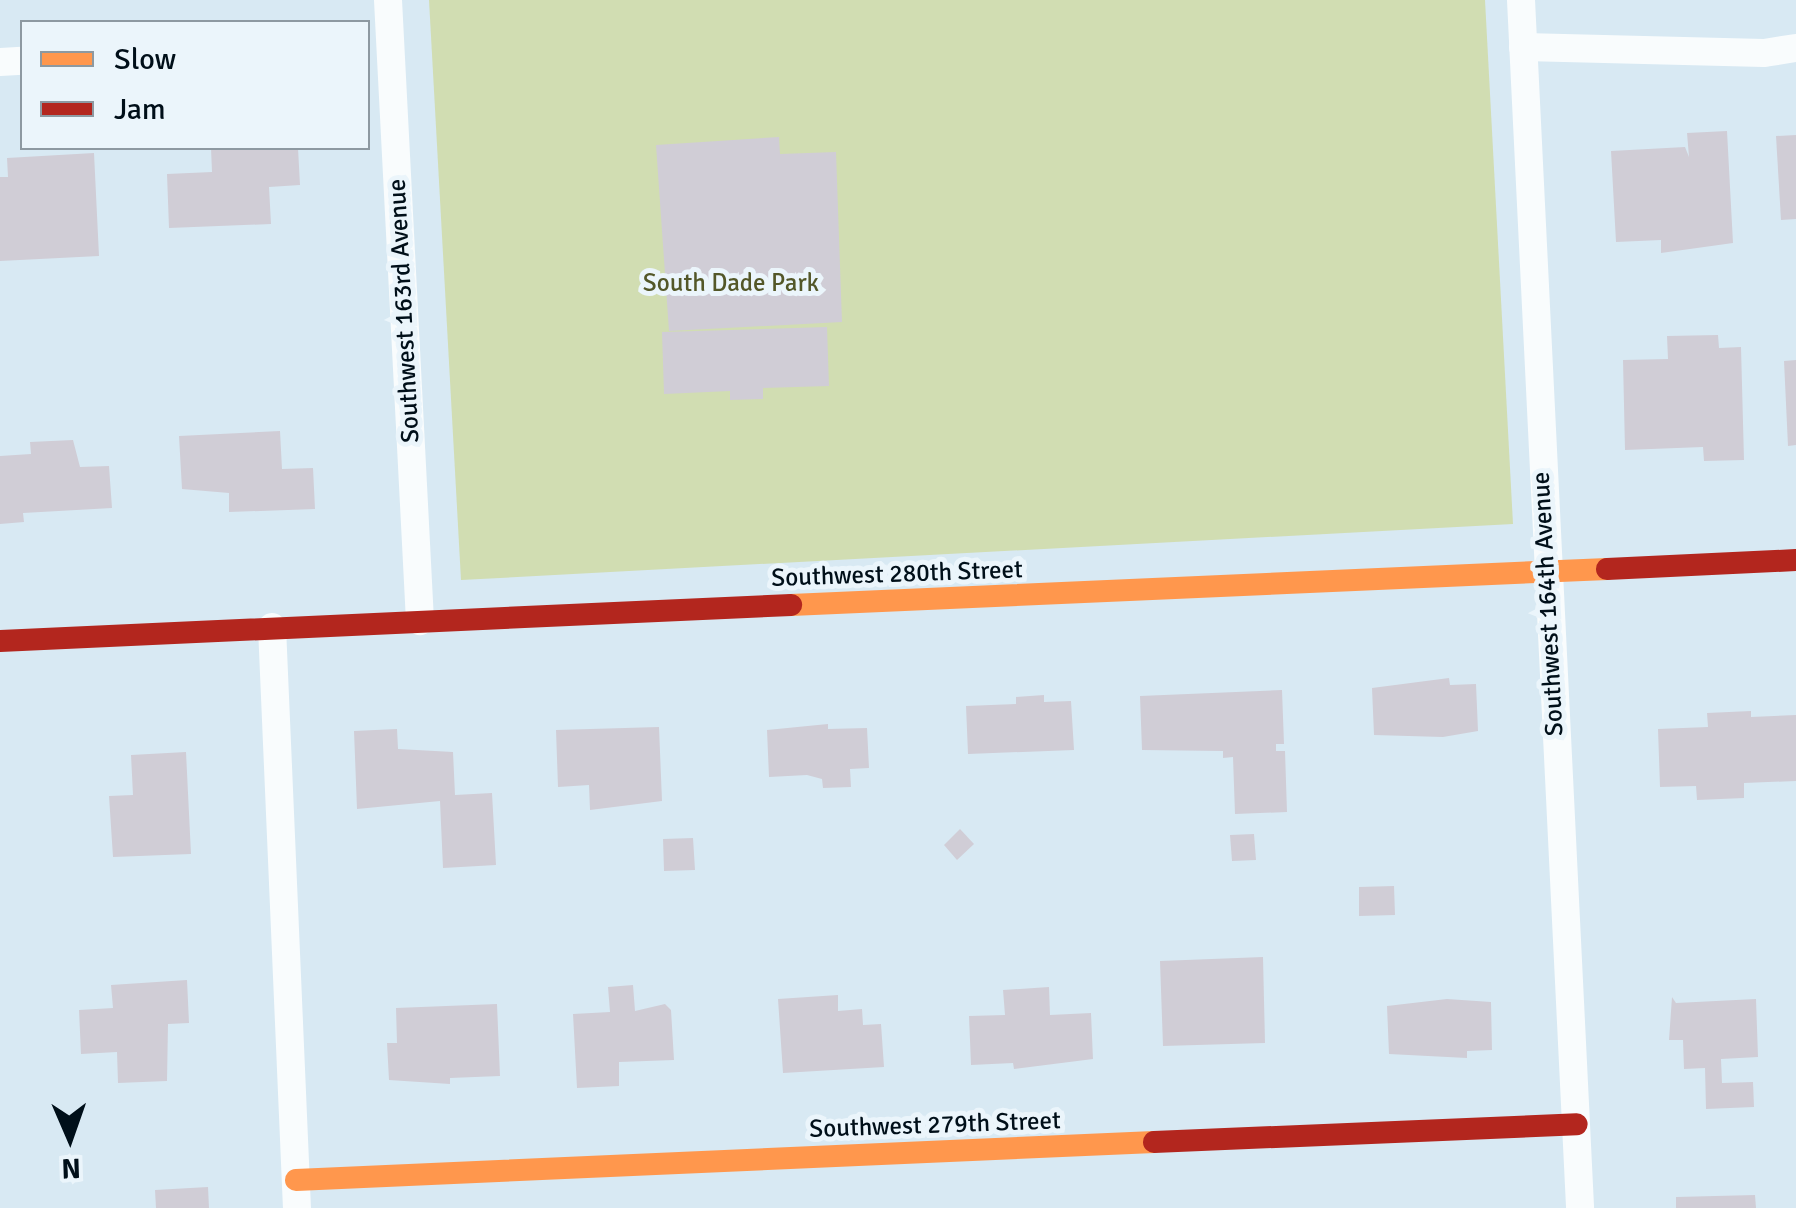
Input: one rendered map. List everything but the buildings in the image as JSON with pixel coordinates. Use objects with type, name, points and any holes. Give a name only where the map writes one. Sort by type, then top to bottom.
[{"type":"street","name":"Southwest 163rd Avenue","points":[[388,0],[379,45],[420,621]]},
{"type":"street","name":"Southwest 164th Avenue","points":[[1521,0],[1546,574],[1580,1208]]},
{"type":"street","points":[[1524,47],[1764,53],[1796,48]]},
{"type":"street","name":"Southwest 280th Street","points":[[0,641],[1796,560]]},
{"type":"street","points":[[272,627],[296,1194]]},
{"type":"street","name":"Southwest 279th Street","points":[[296,1194],[1576,1124]]},
{"type":"green space","name":"South Dade Park","points":[[429,0],[1485,0],[1513,524],[461,580]]},
{"type":"traffic: slow","points":[[791,605],[1607,569]]},
{"type":"traffic: slow","points":[[296,1180],[1154,1142]]},
{"type":"traffic: jam","points":[[1607,569],[1796,560]]},
{"type":"traffic: jam","points":[[0,641],[791,605]]},
{"type":"traffic: jam","points":[[1154,1142],[1577,1124]]}]
